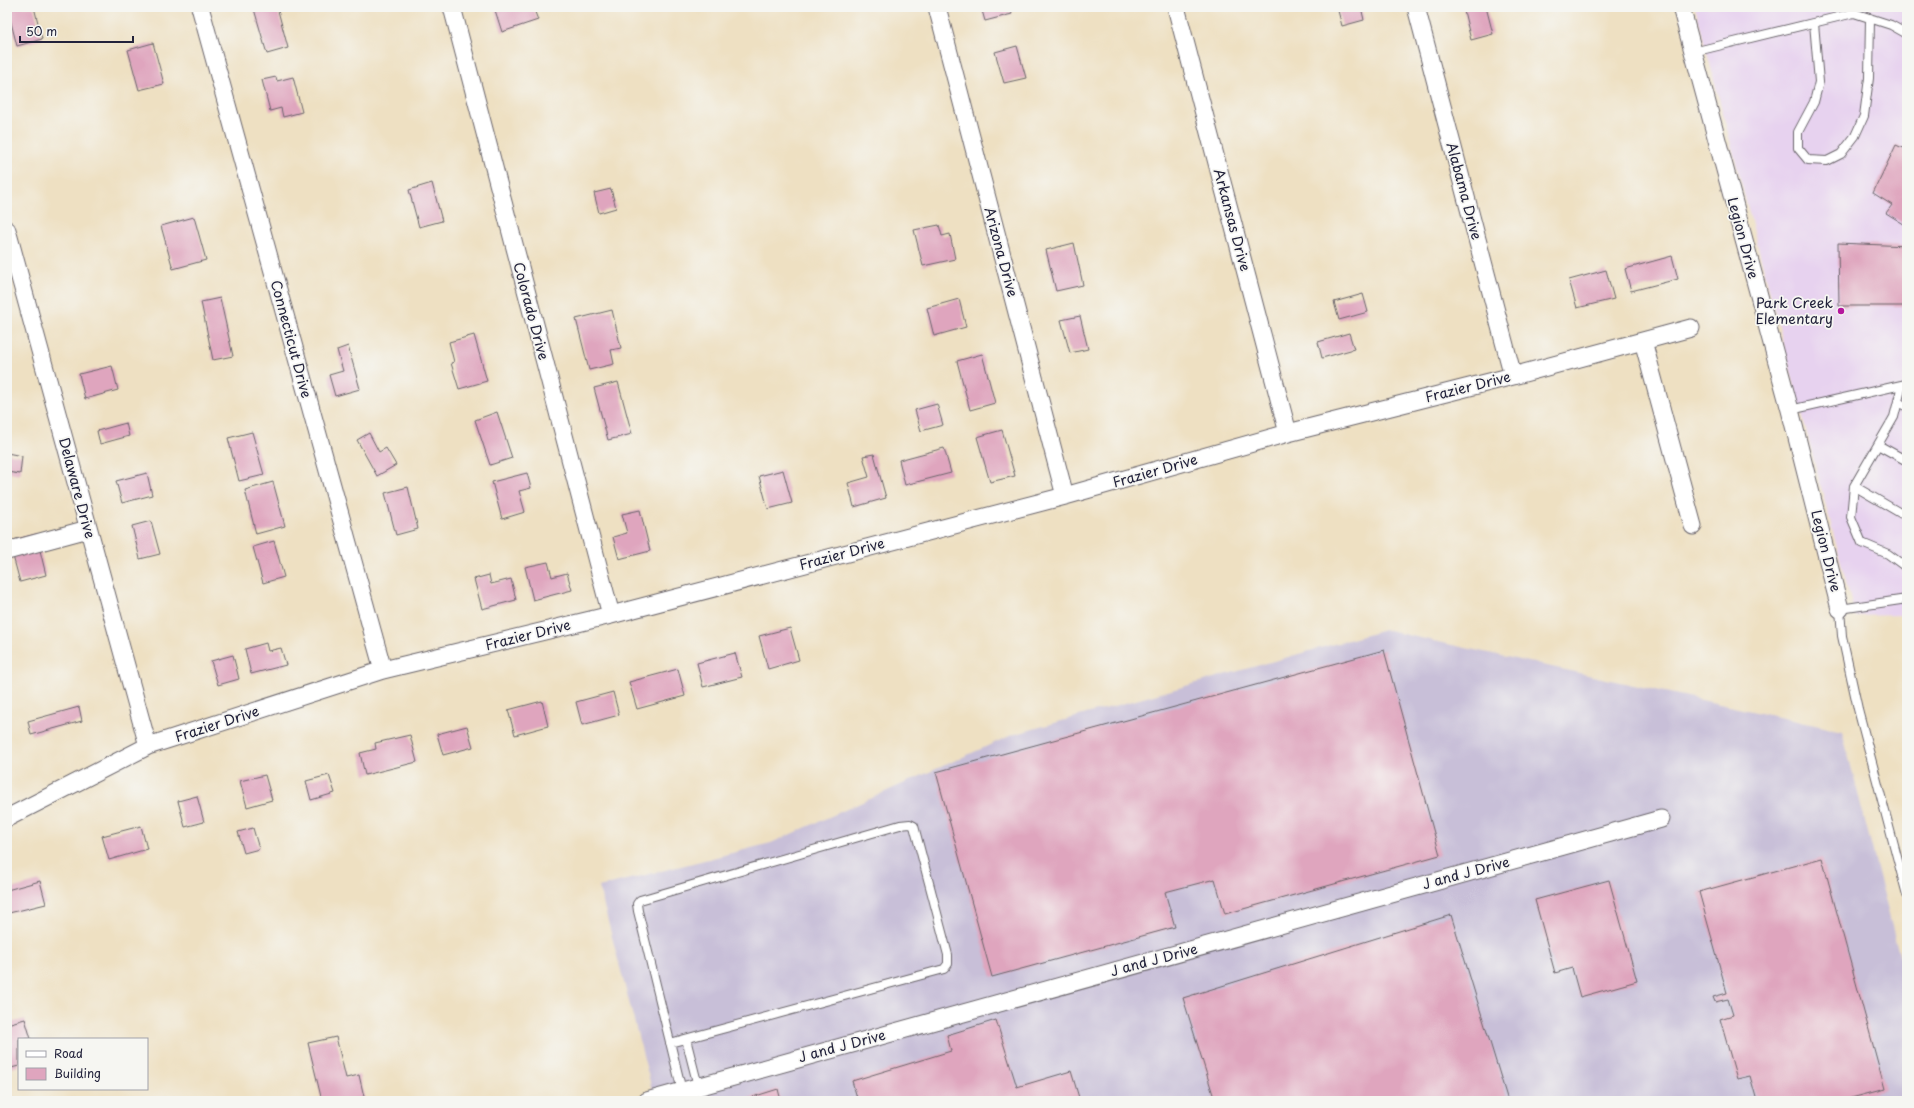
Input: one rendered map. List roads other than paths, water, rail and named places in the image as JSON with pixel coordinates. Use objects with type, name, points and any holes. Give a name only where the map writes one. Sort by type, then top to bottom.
[{"type":"street","name":"Connecticut Drive","points":[[200,7],[383,670]]},
{"type":"street","name":"Colorado Drive","points":[[452,7],[611,615]]},
{"type":"street","name":"Arizona Drive","points":[[937,7],[1065,496]]},
{"type":"street","name":"Arkansas Drive","points":[[1176,7],[1288,433]]},
{"type":"street","name":"Alabama Drive","points":[[1416,7],[1513,376]]},
{"type":"street","name":"Legion Drive","points":[[1681,7],[1790,410],[1840,609]]},
{"type":"street","name":"Delaware Drive","points":[[7,230],[148,746]]},
{"type":"street","name":"Frazier Drive","points":[[7,818],[148,746],[383,670],[611,615],[1065,496],[1288,433],[1513,376],[1691,328]]},
{"type":"street","points":[[1643,341],[1693,526]]},
{"type":"street","points":[[7,551],[88,529]]},
{"type":"street","name":"J and J Drive","points":[[647,1101],[666,1098],[698,1086],[1661,819]]},
{"type":"lane","points":[[1693,52],[1854,13],[1891,25],[1907,34]]},
{"type":"lane","points":[[1814,23],[1819,82],[1814,102],[1798,132],[1798,148],[1808,160],[1827,161],[1841,154],[1855,136],[1864,116],[1869,78],[1870,18]]},
{"type":"lane","points":[[1790,410],[1905,384]]},
{"type":"lane","points":[[1905,384],[1894,417],[1854,486],[1851,517],[1862,542],[1888,554],[1907,568]]},
{"type":"lane","points":[[1898,402],[1907,407]]},
{"type":"lane","points":[[1878,445],[1907,462]]},
{"type":"lane","points":[[1854,486],[1907,517]]},
{"type":"lane","points":[[1907,600],[1840,609],[1842,636],[1858,710],[1907,895]]},
{"type":"lane","points":[[670,1043],[944,969],[948,964],[948,955],[914,826],[910,824],[900,825],[640,900],[637,904],[638,911],[670,1043],[682,1091]]},
{"type":"lane","points":[[686,1039],[698,1086]]},
{"type":"place","name":"Park Creek Elementary","points":[[1841,311]]}]
